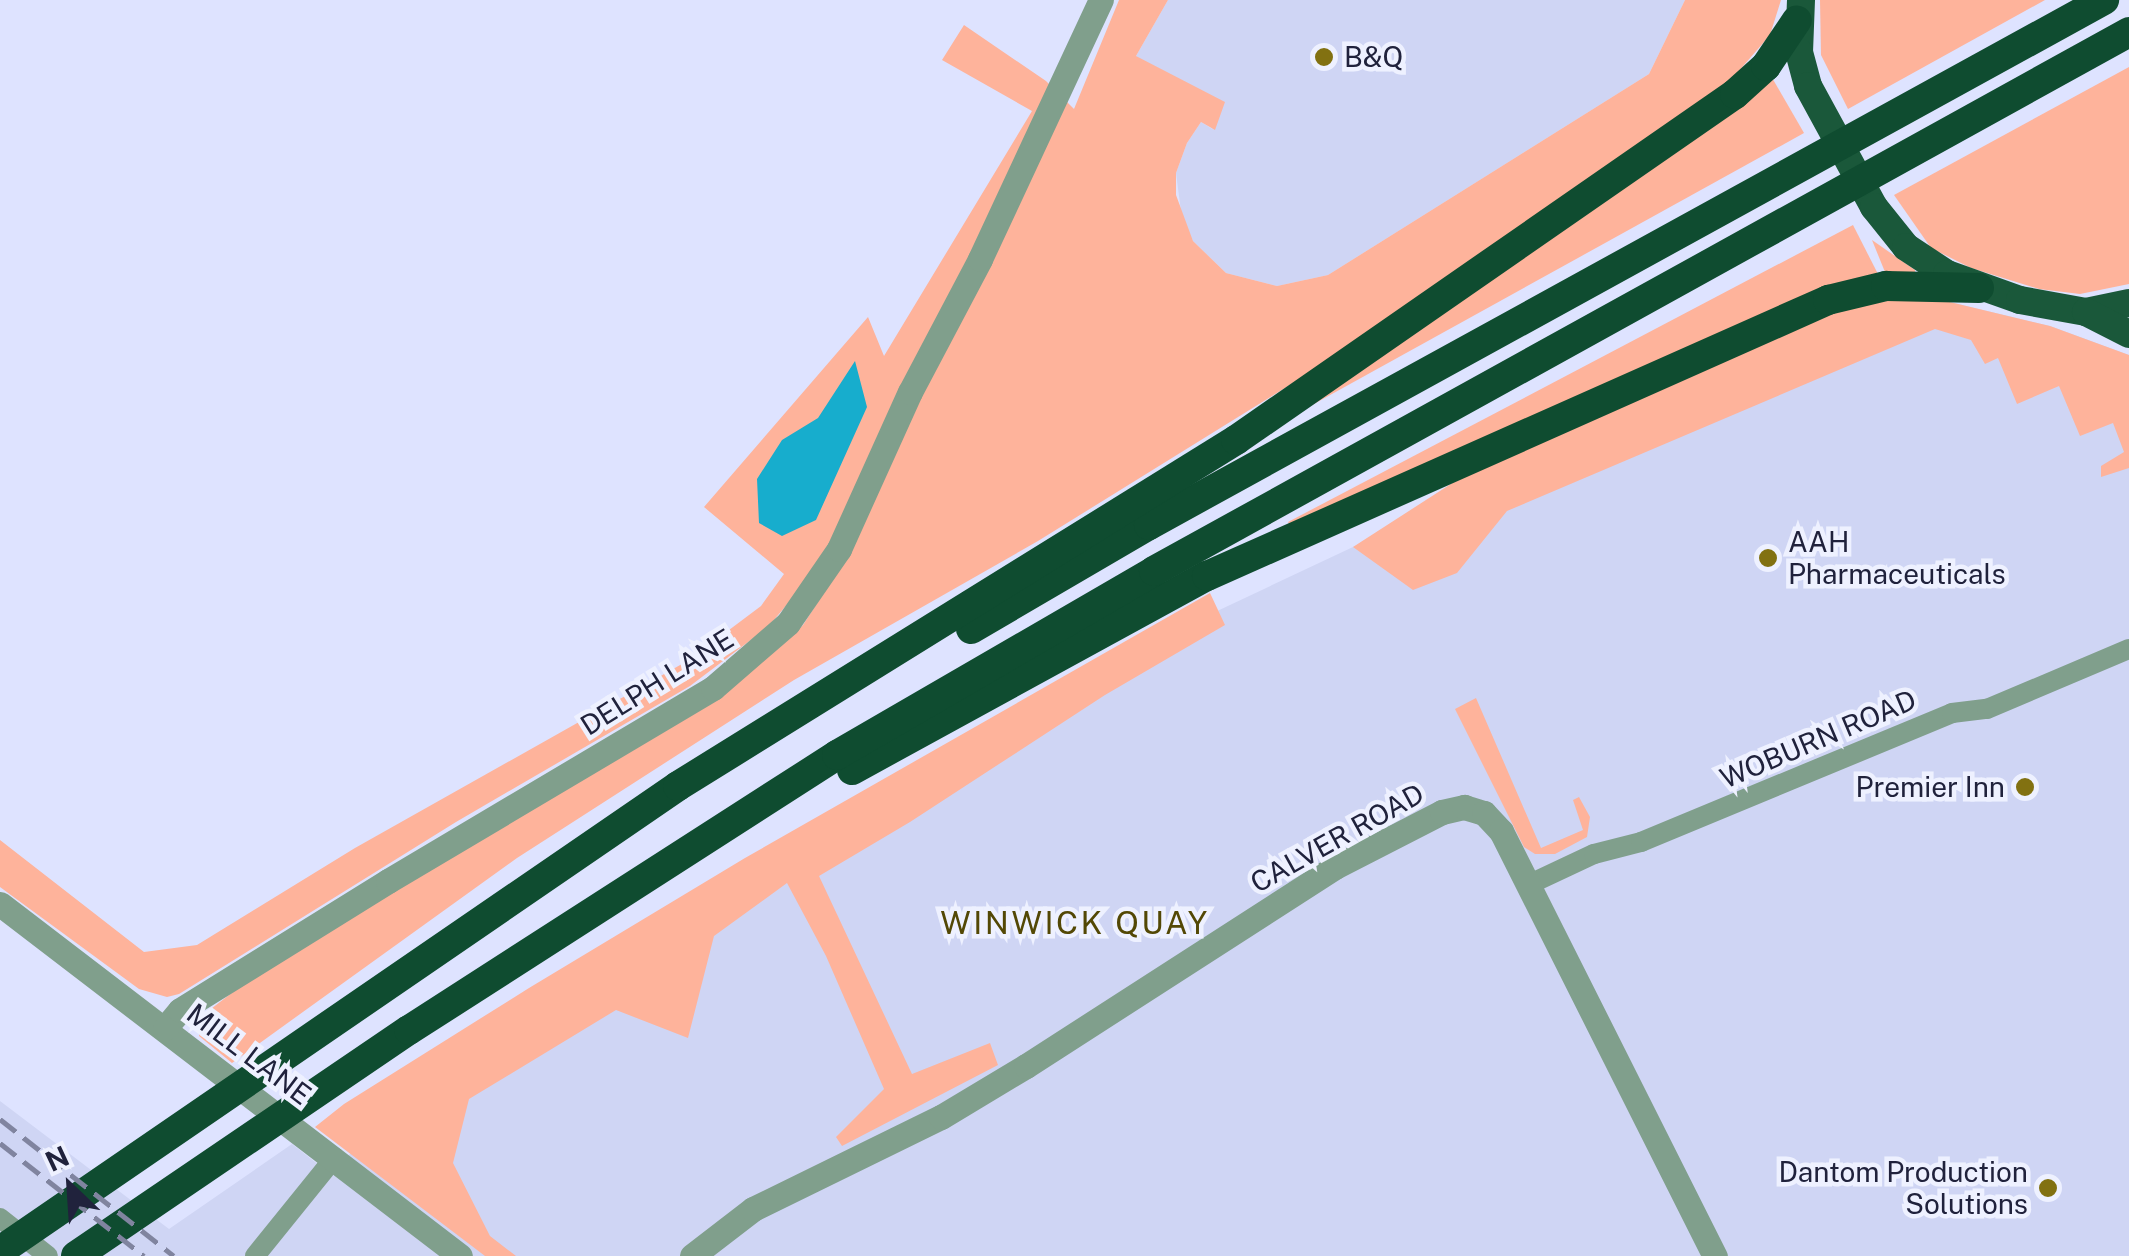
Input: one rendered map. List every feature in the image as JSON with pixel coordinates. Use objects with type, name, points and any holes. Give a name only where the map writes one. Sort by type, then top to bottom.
[{"type":"highway","points":[[464,935],[803,726],[1149,525],[2104,0]]},
{"type":"highway","points":[[0,1251],[678,786],[1236,440],[1735,94],[1766,66],[1799,10]]},
{"type":"highway","points":[[1799,10],[1808,86],[1891,232],[1927,264],[1979,288]]},
{"type":"highway","points":[[76,1256],[324,1086],[732,820],[1154,571],[2129,32]]},
{"type":"highway","points":[[500,972],[883,753],[1207,576],[1828,300],[1886,286],[1979,288],[2086,312],[2129,334]]},
{"type":"highway","points":[[2086,312],[2129,303]]},
{"type":"street","name":"DELPH LANE","points":[[165,1028],[186,1007],[388,880],[714,688],[788,624],[824,574],[845,536],[910,392],[980,258],[1101,0]]},
{"type":"street","name":"WOBURN ROAD","points":[[1528,884],[1594,854],[1642,842],[1952,713],[2001,704],[2129,649]]},
{"type":"street","name":"CALVER ROAD","points":[[692,1256],[753,1209],[941,1117],[1335,866],[1442,812],[1464,807],[1484,813],[1502,831],[1715,1256]]},
{"type":"street","name":"MILL LANE","points":[[0,904],[460,1256]]},
{"type":"street","points":[[255,1256],[336,1158]]},
{"type":"street","points":[[0,1218],[48,1256]]},
{"type":"shaded area","points":[[1119,0],[1168,0],[1136,56],[1225,102],[1215,130],[1201,122],[1187,143],[1176,173],[1176,195],[1193,241],[1226,273],[1277,286],[1328,275],[1649,74],[1685,0],[1781,0],[1770,35],[1725,87],[1301,378],[1038,541],[794,680],[517,858],[232,1063],[199,1036],[207,1012],[259,972],[750,672],[803,625],[843,563],[795,595],[768,627],[690,686],[456,822],[179,994],[167,997],[139,989],[0,887],[0,840],[144,952],[197,945],[355,848],[689,660],[761,606],[784,574],[704,507],[868,317],[884,356],[1032,111],[942,60],[964,25],[1046,81],[1074,109]]},
{"type":"shaded area","points":[[1168,0],[1685,0],[1649,74],[1328,275],[1277,286],[1226,273],[1193,241],[1182,219],[1176,173],[1187,143],[1201,122],[1214,130],[1136,56]]},
{"type":"shaded area","points":[[1820,0],[2045,0],[1848,109],[1821,55]]},
{"type":"shaded area","points":[[2129,67],[2129,284],[2080,294],[2039,289],[1971,268],[1931,248],[1894,195]]},
{"type":"shaded area","points":[[1771,76],[1804,133],[1256,436]]},
{"type":"shaded area","points":[[1853,225],[1879,276],[1291,528],[1288,522]]},
{"type":"shaded area","points":[[1872,240],[1915,270],[1915,274],[1887,277]]},
{"type":"shaded area","points":[[1929,297],[2050,326],[2129,355],[2129,1256],[15,1256],[0,1243],[0,1101],[169,1229],[292,1144],[333,1176],[356,1146],[1196,621],[1353,547]]},
{"type":"shaded area","points":[[1929,297],[2050,326],[2129,355],[2129,468],[2101,477],[2101,466],[2124,452],[2113,423],[2080,436],[2059,386],[2017,404],[1998,358],[1985,364],[1971,340],[1935,329],[1507,511],[1457,573],[1413,590],[1353,547],[1471,471],[1832,313],[1865,303]]},
{"type":"shaded area","points":[[1210,593],[1225,625],[1105,695],[910,822],[819,876],[912,1074],[990,1043],[998,1065],[842,1146],[836,1137],[884,1089],[826,956],[787,883],[714,936],[688,1038],[616,1010],[469,1099],[453,1163],[490,1236],[516,1256],[485,1256],[315,1127],[344,1104],[529,988],[745,858]]},
{"type":"shaded area","points":[[1476,698],[1541,848],[1583,830],[1573,800],[1579,797],[1590,817],[1587,837],[1555,854],[1535,854],[1524,847],[1455,709]]},
{"type":"water","points":[[855,361],[867,407],[816,520],[782,536],[759,523],[757,479],[782,440],[818,418]]},
{"type":"railway","points":[[0,1119],[174,1256]]},
{"type":"railway","points":[[0,1143],[144,1256]]},
{"type":"place","name":"B&Q","points":[[1324,57]]},
{"type":"place","name":"AAH Pharmaceuticals","points":[[1768,558]]},
{"type":"place","name":"Premier Inn","points":[[2025,787]]},
{"type":"place","name":"Dantom Production Solutions","points":[[2048,1188]]},
{"type":"district","name":"WINWICK QUAY","points":[[1075,923]]}]
